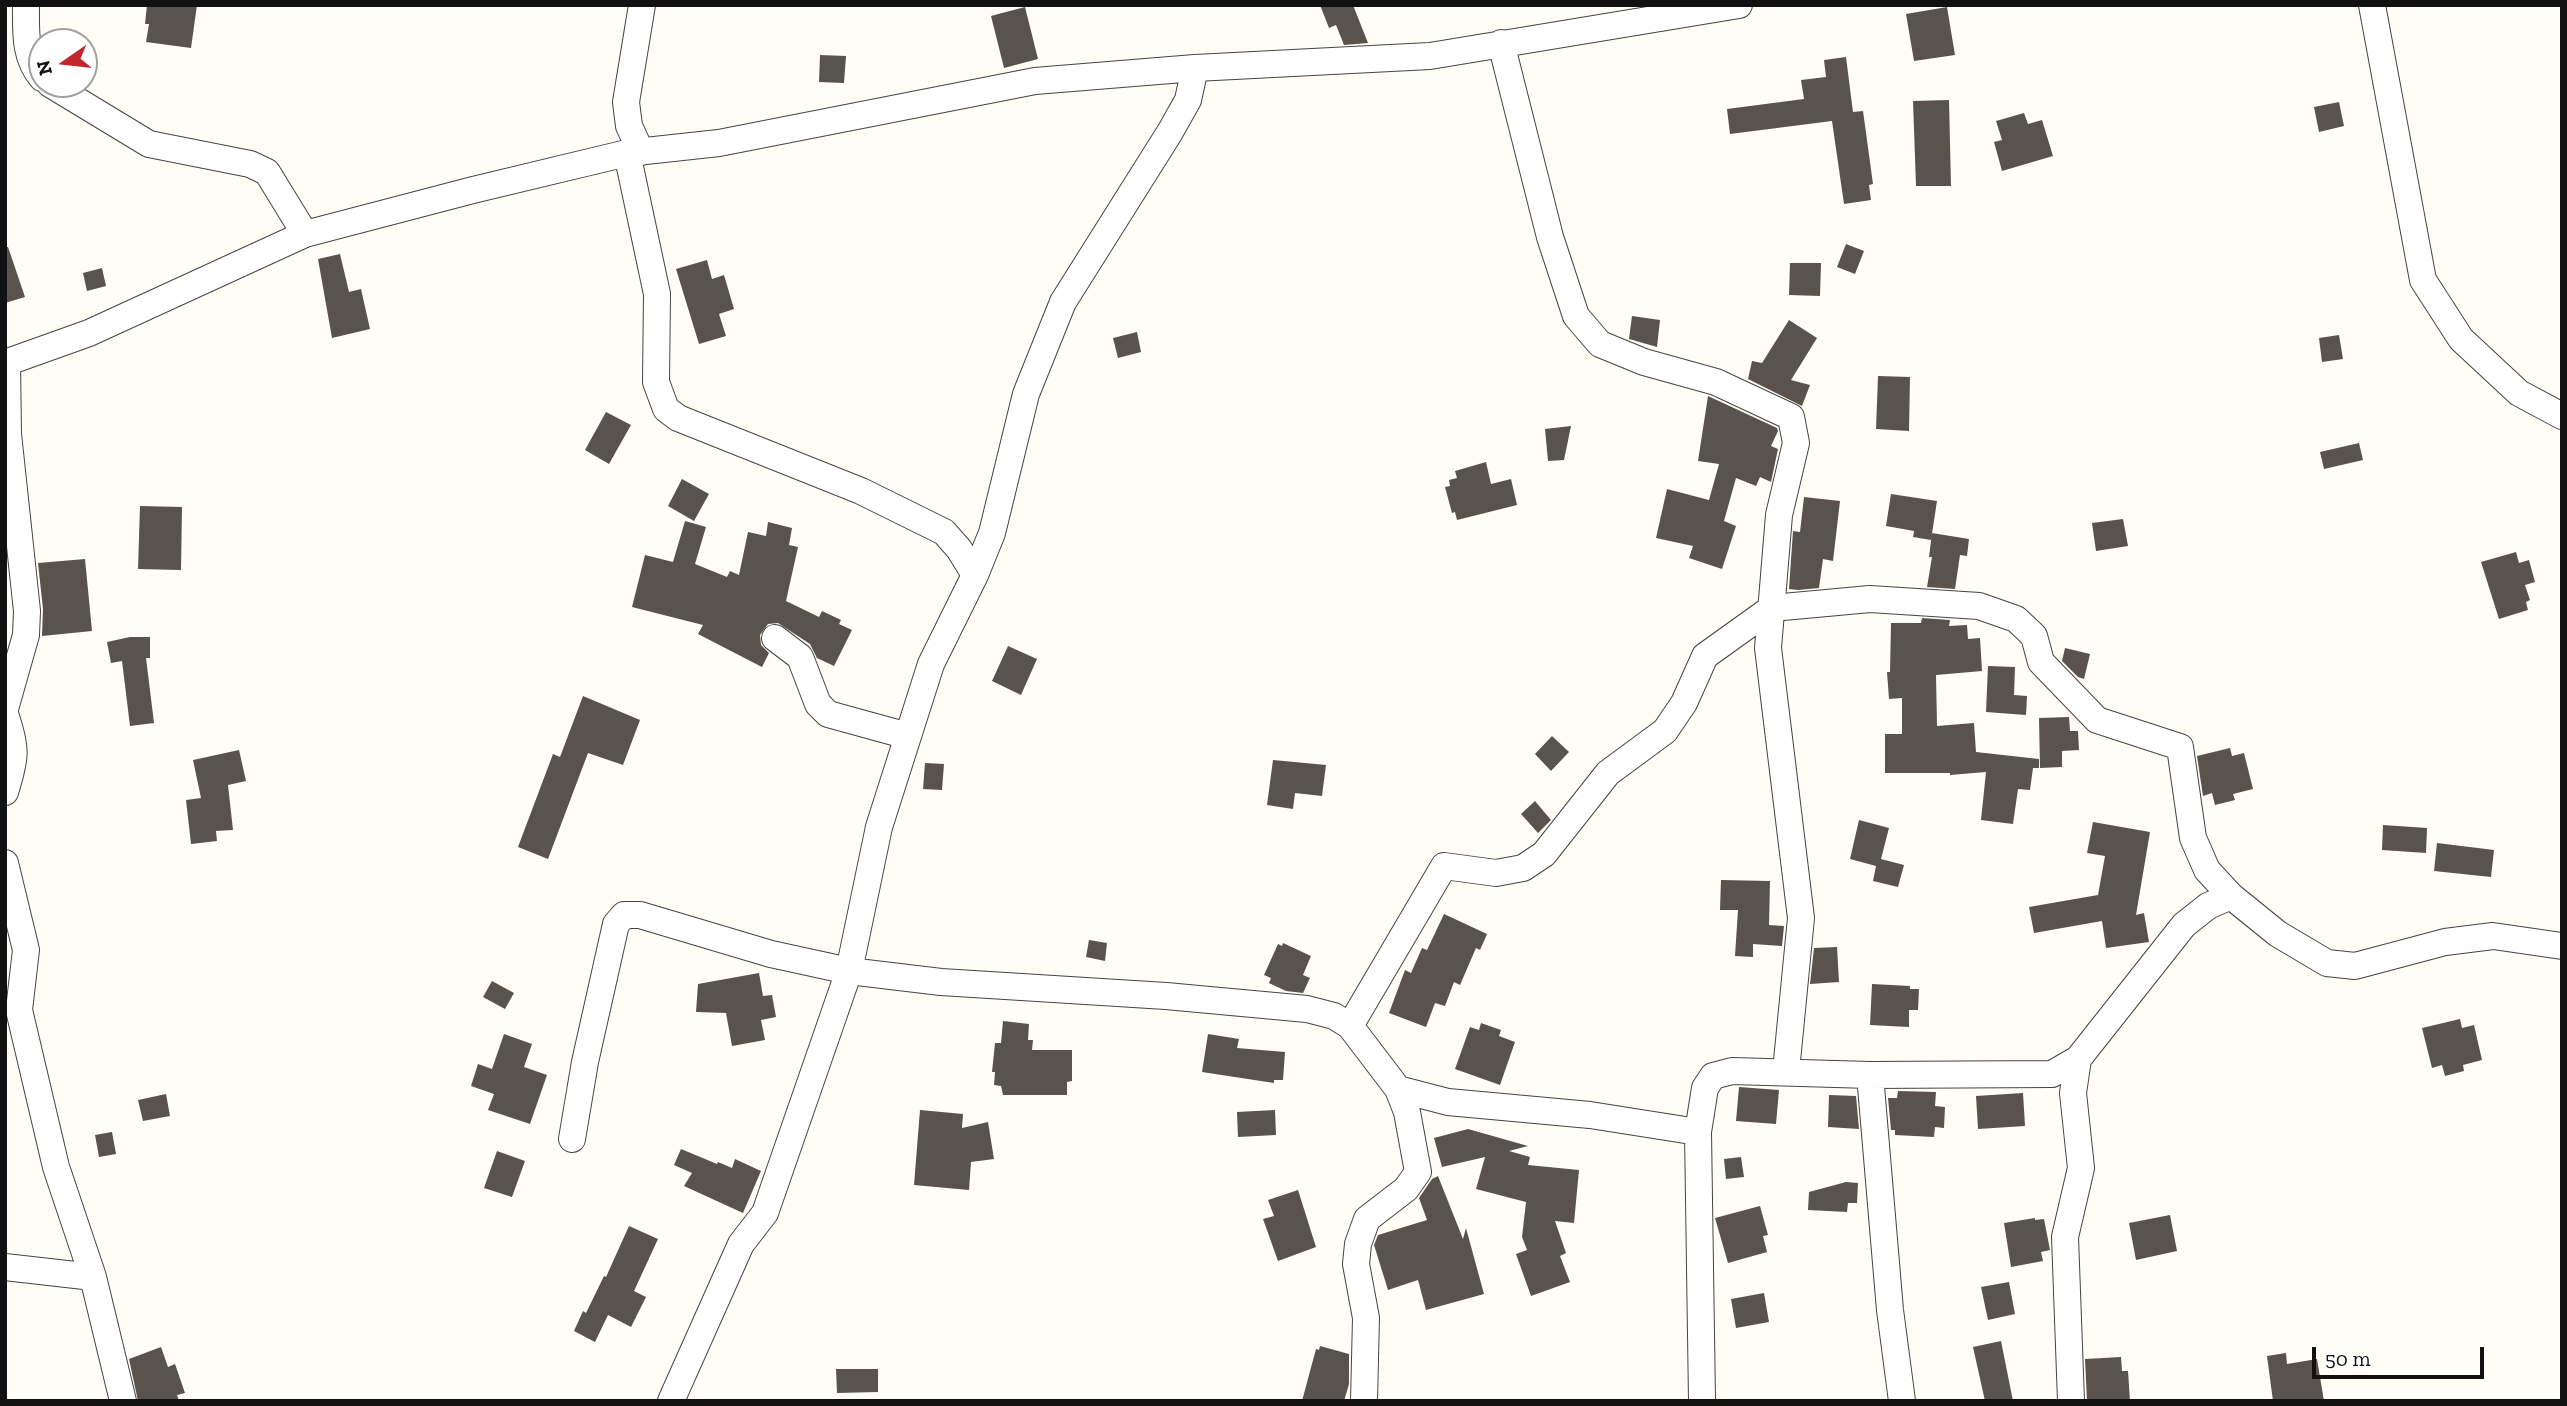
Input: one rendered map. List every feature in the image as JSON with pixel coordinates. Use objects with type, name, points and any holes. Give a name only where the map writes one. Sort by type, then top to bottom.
[{"type":"street","points":[[26,5],[28,55]]},
{"type":"street","points":[[642,5],[626,102],[657,294],[656,382],[666,409],[678,418],[861,491],[944,531],[975,575]]},
{"type":"street","points":[[5,792],[14,763],[14,742],[5,712],[26,635],[27,611],[8,434],[6,363],[89,333],[305,234],[473,190],[634,153],[719,142],[1035,81],[1195,68],[1430,56],[1739,5]]},
{"type":"street","points":[[2372,5],[2423,280],[2461,339],[2519,393],[2562,416]]},
{"type":"street","points":[[1501,43],[1550,237],[1576,316],[1600,344],[1644,362],[1716,382],[1791,417],[1796,443],[1779,515],[1768,648],[1801,918],[1786,1071]]},
{"type":"street","points":[[671,1401],[741,1244],[765,1213],[849,971],[879,827],[931,664],[975,575],[992,533],[1026,394],[1063,302],[1188,100],[1195,68]]},
{"type":"street","points":[[73,98],[149,144],[250,164],[267,172],[305,234]]},
{"type":"street","points":[[1350,1026],[1444,866],[1496,873],[1523,868],[1544,854],[1608,773],[1665,731],[1684,703],[1705,656],[1772,608],[1870,599],[1979,606],[2016,619],[2034,636],[2041,662],[2097,720],[2180,747],[2193,838],[2207,870],[2231,896],[2278,934],[2327,963],[2355,966],[2445,942],[2493,936],[2562,946]]},
{"type":"street","points":[[775,638],[800,657],[818,704],[828,714],[908,736]]},
{"type":"street","points":[[5,863],[26,950],[19,1010],[56,1167],[93,1277],[123,1401]]},
{"type":"street","points":[[1702,1401],[1698,1132],[1705,1088],[1713,1076],[1732,1071],[1870,1075],[2052,1074],[2077,1059],[2184,925],[2208,906],[2231,896]]},
{"type":"street","points":[[572,1139],[585,1062],[616,925],[624,915],[640,915],[771,954],[849,971],[941,982],[1166,996],[1307,1009],[1334,1016],[1350,1026],[1398,1089],[1407,1112],[1418,1172],[1406,1189],[1367,1219],[1358,1244],[1356,1264],[1366,1318],[1364,1401]]},
{"type":"street","points":[[2071,1401],[2065,1237],[2081,1168],[2073,1093],[2077,1059]]},
{"type":"street","points":[[1870,1075],[1890,1310],[1902,1401]]},
{"type":"street","points":[[1398,1089],[1448,1102],[1590,1115],[1698,1132]]},
{"type":"street","points":[[5,1267],[93,1277]]},
{"type":"building","points":[[147,5],[197,5],[191,48],[146,42],[149,24],[145,24]]},
{"type":"building","points":[[1320,5],[1353,5],[1368,43],[1344,45],[1336,25],[1329,28]]},
{"type":"building","points":[[1025,7],[1038,59],[1004,68],[991,16]]},
{"type":"building","points":[[1947,7],[1955,55],[1914,61],[1906,14]]},
{"type":"building","points":[[820,55],[846,56],[844,83],[819,82]]},
{"type":"building","points":[[1846,57],[1853,112],[1863,111],[1873,184],[1869,185],[1871,200],[1844,204],[1832,121],[1730,134],[1727,109],[1804,99],[1801,80],[1826,77],[1824,60]]},
{"type":"building","points":[[1949,100],[1951,186],[1916,186],[1913,101]]},
{"type":"building","points":[[2339,102],[2344,126],[2319,132],[2314,107]]},
{"type":"building","points":[[2024,113],[2028,124],[2042,120],[2053,156],[2002,171],[1994,142],[2002,140],[1996,121]]},
{"type":"building","points":[[1846,244],[1864,251],[1855,274],[1837,267]]},
{"type":"building","points":[[5,247],[8,247],[25,297],[5,303]]},
{"type":"building","points":[[340,254],[349,292],[361,289],[370,329],[332,338],[318,259]]},
{"type":"building","points":[[707,260],[712,279],[724,275],[734,309],[719,314],[726,336],[699,344],[676,269]]},
{"type":"building","points":[[1790,263],[1821,263],[1820,296],[1789,295]]},
{"type":"building","points":[[102,268],[106,286],[87,291],[83,273]]},
{"type":"building","points":[[1632,316],[1660,320],[1657,347],[1629,339]]},
{"type":"building","points":[[1789,320],[1817,338],[1791,380],[1810,385],[1802,406],[1748,379],[1752,361],[1762,363]]},
{"type":"building","points":[[1137,332],[1141,352],[1118,358],[1113,338]]},
{"type":"building","points":[[2339,335],[2343,359],[2322,362],[2319,338]]},
{"type":"building","points":[[1878,376],[1910,377],[1909,431],[1876,429]]},
{"type":"building","points":[[1708,396],[1777,428],[1778,431],[1771,446],[1778,449],[1771,482],[1760,477],[1756,486],[1736,478],[1724,521],[1736,526],[1722,569],[1689,558],[1693,546],[1656,538],[1667,489],[1709,500],[1719,464],[1698,461]]},
{"type":"building","points":[[606,412],[631,425],[609,464],[585,450]]},
{"type":"building","points":[[1571,426],[1564,460],[1548,461],[1545,429]]},
{"type":"building","points":[[2359,443],[2363,460],[2324,469],[2320,452]]},
{"type":"building","points":[[1486,462],[1491,484],[1511,479],[1517,505],[1457,520],[1455,512],[1452,513],[1445,487],[1450,486],[1449,480],[1457,478],[1455,471]]},
{"type":"building","points":[[682,479],[709,494],[694,521],[668,506]]},
{"type":"building","points":[[1891,494],[1937,501],[1931,540],[1913,537],[1914,531],[1886,526]]},
{"type":"building","points":[[1804,497],[1840,501],[1833,561],[1823,559],[1819,588],[1789,589],[1793,531],[1800,532]]},
{"type":"building","points":[[140,506],[182,507],[181,570],[138,569]]},
{"type":"building","points":[[2123,519],[2128,546],[2096,551],[2092,523]]},
{"type":"building","points":[[685,521],[706,527],[695,564],[727,577],[730,571],[739,575],[748,532],[766,536],[768,522],[792,528],[789,545],[798,547],[786,601],[819,617],[822,611],[841,620],[839,624],[852,630],[834,666],[817,658],[810,644],[778,623],[768,624],[760,635],[761,645],[769,653],[762,667],[698,634],[703,625],[632,607],[645,555],[673,562]]},
{"type":"building","points":[[1932,533],[1969,539],[1967,556],[1960,555],[1955,589],[1927,587],[1932,557],[1929,557]]},
{"type":"building","points":[[2516,552],[2519,563],[2529,560],[2535,582],[2525,585],[2530,600],[2526,602],[2528,610],[2499,619],[2481,562]]},
{"type":"building","points":[[85,559],[92,631],[42,636],[43,609],[38,563]]},
{"type":"building","points":[[1922,618],[1950,620],[1949,626],[1967,625],[1968,639],[1980,638],[1982,671],[1936,675],[1937,726],[1974,723],[1976,752],[2039,759],[2039,768],[2033,768],[2030,790],[2018,789],[2013,824],[1981,820],[1986,772],[1950,775],[1885,773],[1885,734],[1902,734],[1902,698],[1889,699],[1887,672],[1890,672],[1891,623],[1921,623]]},
{"type":"building","points":[[130,637],[150,637],[150,658],[146,658],[154,723],[130,726],[122,661],[111,663],[107,642]]},
{"type":"building","points":[[1008,646],[1037,659],[1021,695],[992,681]]},
{"type":"building","points":[[2065,648],[2090,654],[2084,679],[2078,677],[2062,661]]},
{"type":"building","points":[[1988,666],[2015,667],[2014,695],[2027,696],[2026,715],[1986,712]]},
{"type":"building","points":[[583,696],[640,720],[623,765],[588,753],[548,859],[518,847],[553,754],[560,757]]},
{"type":"building","points":[[2069,717],[2070,731],[2078,731],[2079,750],[2062,751],[2062,767],[2040,768],[2039,718]]},
{"type":"building","points":[[1552,736],[1569,752],[1551,771],[1535,754]]},
{"type":"building","points":[[2230,748],[2232,756],[2244,753],[2253,789],[2233,794],[2235,800],[2215,805],[2212,793],[2203,796],[2197,756]]},
{"type":"building","points":[[239,750],[246,781],[228,785],[233,830],[216,831],[217,841],[191,844],[186,800],[201,798],[193,760]]},
{"type":"building","points":[[1273,760],[1326,765],[1322,796],[1295,793],[1293,809],[1267,805]]},
{"type":"building","points":[[925,763],[944,764],[942,790],[923,789]]},
{"type":"building","points":[[1535,801],[1551,820],[1538,833],[1521,814]]},
{"type":"building","points":[[1859,820],[1889,828],[1881,859],[1904,865],[1898,887],[1873,881],[1876,866],[1850,859]]},
{"type":"building","points":[[2093,822],[2150,832],[2136,915],[2144,913],[2149,942],[2106,948],[2102,921],[2034,933],[2029,907],[2098,895],[2105,856],[2087,853]]},
{"type":"building","points":[[2383,825],[2427,828],[2426,853],[2382,850]]},
{"type":"building","points":[[2437,843],[2494,850],[2491,877],[2434,871]]},
{"type":"building","points":[[1721,880],[1770,881],[1769,925],[1784,926],[1782,946],[1753,944],[1753,957],[1735,956],[1738,910],[1720,910]]},
{"type":"building","points":[[1444,914],[1487,934],[1480,950],[1476,948],[1460,985],[1454,982],[1445,1006],[1435,1003],[1426,1027],[1389,1013],[1405,970],[1411,973],[1422,948],[1427,950]]},
{"type":"building","points":[[1089,940],[1107,943],[1105,961],[1086,957]]},
{"type":"building","points":[[1283,943],[1311,956],[1303,975],[1310,978],[1303,993],[1286,991],[1269,983],[1271,978],[1264,975],[1278,944],[1282,946]]},
{"type":"building","points":[[1837,947],[1839,982],[1810,984],[1814,948]]},
{"type":"building","points":[[759,973],[763,996],[772,995],[776,1017],[761,1020],[765,1040],[732,1046],[726,1013],[696,1012],[698,984]]},
{"type":"building","points":[[492,981],[514,993],[505,1009],[483,997]]},
{"type":"building","points":[[1872,984],[1919,989],[1918,1010],[1909,1010],[1909,1027],[1870,1025]]},
{"type":"building","points":[[2460,1019],[2462,1028],[2474,1025],[2482,1060],[2463,1065],[2464,1071],[2445,1076],[2442,1065],[2432,1068],[2422,1028]]},
{"type":"building","points":[[1003,1021],[1029,1024],[1028,1040],[1033,1040],[1032,1050],[1072,1050],[1072,1081],[1067,1082],[1067,1095],[1003,1095],[1001,1086],[994,1085],[995,1072],[992,1072],[995,1043],[1001,1043]]},
{"type":"building","points":[[1481,1023],[1501,1030],[1499,1036],[1515,1042],[1500,1085],[1455,1069],[1470,1027],[1479,1030]]},
{"type":"building","points":[[504,1034],[532,1044],[524,1067],[547,1075],[530,1124],[488,1110],[494,1094],[471,1086],[478,1064],[492,1069]]},
{"type":"building","points":[[1208,1034],[1239,1039],[1237,1048],[1285,1052],[1283,1080],[1274,1080],[1274,1083],[1202,1072]]},
{"type":"building","points":[[1739,1087],[1779,1090],[1776,1124],[1736,1121]]},
{"type":"building","points":[[1898,1091],[1936,1092],[1935,1106],[1945,1107],[1944,1128],[1935,1127],[1934,1137],[1895,1135],[1895,1130],[1891,1130],[1888,1098],[1897,1098]]},
{"type":"building","points":[[2023,1093],[2025,1126],[1978,1129],[1976,1096]]},
{"type":"building","points":[[166,1094],[170,1116],[143,1121],[138,1100]]},
{"type":"building","points":[[1829,1095],[1856,1096],[1859,1129],[1828,1127]]},
{"type":"building","points":[[920,1110],[963,1114],[962,1128],[988,1122],[994,1159],[971,1162],[969,1190],[914,1185]]},
{"type":"building","points":[[1275,1110],[1276,1135],[1238,1137],[1237,1112]]},
{"type":"building","points":[[1468,1129],[1528,1146],[1509,1151],[1530,1157],[1528,1165],[1579,1170],[1574,1223],[1555,1221],[1566,1253],[1560,1256],[1570,1282],[1531,1296],[1516,1254],[1527,1250],[1522,1237],[1526,1202],[1476,1189],[1485,1157],[1442,1167],[1434,1138]]},
{"type":"building","points":[[112,1132],[116,1154],[99,1157],[95,1135]]},
{"type":"building","points":[[681,1149],[717,1164],[718,1162],[732,1168],[735,1159],[761,1171],[743,1213],[684,1186],[692,1173],[674,1165]]},
{"type":"building","points":[[497,1151],[525,1161],[512,1197],[484,1188]]},
{"type":"building","points":[[1741,1157],[1744,1177],[1726,1179],[1724,1159]]},
{"type":"building","points":[[1438,1176],[1463,1239],[1466,1228],[1484,1294],[1426,1310],[1418,1280],[1388,1290],[1374,1245],[1378,1235],[1427,1220],[1419,1198],[1432,1179]]},
{"type":"building","points":[[1846,1182],[1858,1183],[1857,1203],[1848,1203],[1847,1212],[1808,1210],[1809,1192]]},
{"type":"building","points":[[1298,1190],[1316,1247],[1278,1261],[1263,1219],[1274,1216],[1268,1200]]},
{"type":"building","points":[[1760,1206],[1768,1235],[1763,1236],[1767,1252],[1728,1263],[1715,1218]]},
{"type":"building","points":[[2170,1215],[2177,1251],[2136,1260],[2129,1223]]},
{"type":"building","points":[[2044,1219],[2050,1250],[2041,1252],[2043,1261],[2011,1267],[2004,1223]]},
{"type":"building","points":[[629,1226],[658,1239],[634,1291],[646,1297],[631,1327],[608,1315],[595,1342],[574,1331],[583,1311],[586,1313],[604,1276],[606,1277]]},
{"type":"building","points":[[2009,1282],[2015,1314],[1988,1320],[1981,1287]]},
{"type":"building","points":[[1764,1293],[1769,1322],[1736,1328],[1731,1299]]},
{"type":"building","points":[[2001,1341],[2013,1401],[1985,1401],[1973,1347]]},
{"type":"building","points":[[1320,1346],[1349,1354],[1349,1384],[1344,1401],[1302,1401],[1316,1349],[1319,1350]]},
{"type":"building","points":[[161,1347],[168,1367],[175,1364],[185,1393],[177,1395],[179,1401],[138,1401],[129,1359]]},
{"type":"building","points":[[2286,1353],[2287,1364],[2317,1359],[2324,1401],[2273,1401],[2267,1356]]},
{"type":"building","points":[[2121,1357],[2122,1371],[2128,1371],[2130,1401],[2087,1401],[2085,1359]]},
{"type":"building","points":[[836,1369],[878,1369],[878,1392],[837,1393]]}]
